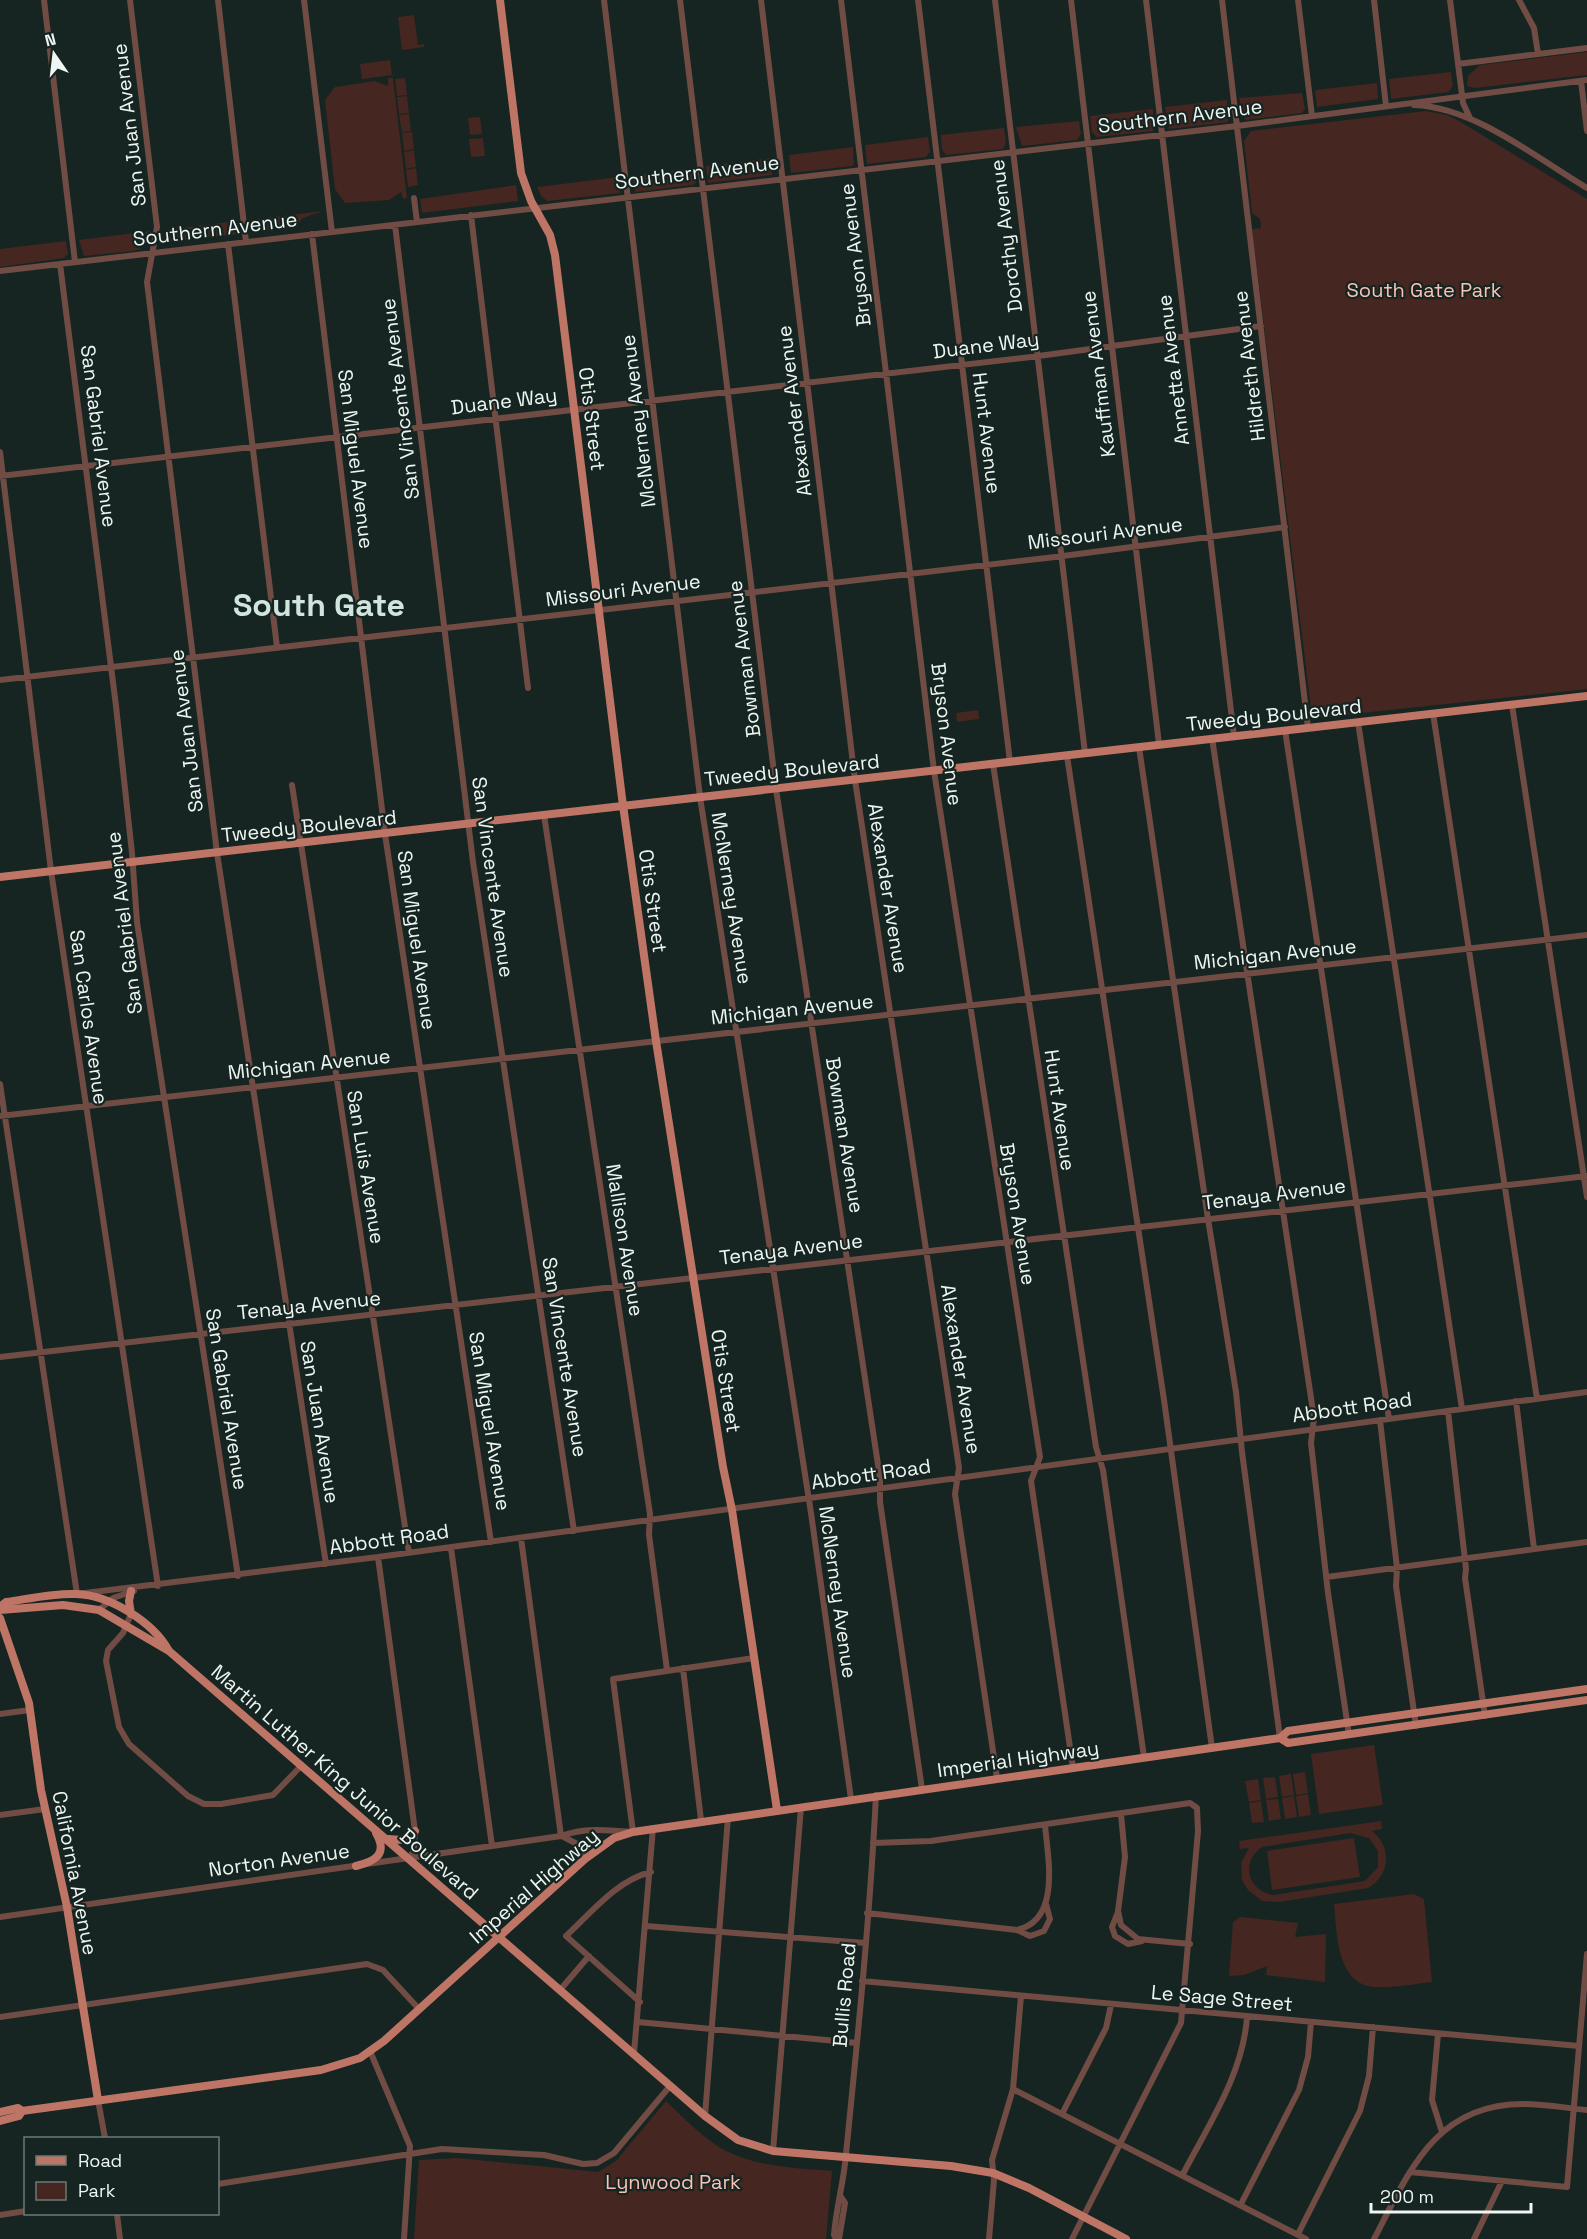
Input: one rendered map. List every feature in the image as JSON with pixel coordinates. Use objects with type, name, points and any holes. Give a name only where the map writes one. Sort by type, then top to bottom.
[{"type":"main road","name":"Otis Street","points":[[500,0],[519,160],[525,186],[554,245],[623,806],[656,1041],[723,1467],[732,1510],[777,1810]]},
{"type":"main road","name":"Tweedy Boulevard","points":[[0,877],[1587,696]]},
{"type":"main road","points":[[131,1592],[129,1601],[131,1614]]},
{"type":"main road","name":"Martin Luther King Junior Boulevard","points":[[0,1608],[6,1602],[77,1594],[106,1601],[131,1614],[163,1640],[169,1651]]},
{"type":"main road","name":"Martin Luther King Junior Boulevard","points":[[0,1608],[63,1605],[99,1610],[127,1625],[156,1646],[169,1651],[670,2086],[738,2140],[773,2151],[971,2168],[993,2173],[1126,2239]]},
{"type":"main road","name":"California Avenue","points":[[0,1618],[30,1710],[45,1809],[67,1907],[99,2100]]},
{"type":"main road","name":"Imperial Highway","points":[[0,2112],[18,2108],[22,2111],[321,2070],[348,2063],[370,2051],[419,2009],[585,1859],[614,1838],[633,1832],[851,1798],[1280,1738],[1288,1731],[1587,1689]]},
{"type":"main road","name":"Imperial Highway","points":[[1280,1738],[1288,1743],[1587,1700]]},
{"type":"main road","points":[[356,1866],[372,1862],[382,1852],[381,1843],[373,1827]]},
{"type":"main road","points":[[385,1838],[402,1840],[414,1831]]},
{"type":"main road","name":"Imperial Highway","points":[[0,2121],[19,2116],[22,2111]]},
{"type":"street","points":[[44,0],[75,262]]},
{"type":"street","name":"San Juan Avenue","points":[[130,0],[157,235],[147,282],[217,853],[326,1564]]},
{"type":"street","points":[[218,0],[246,242]]},
{"type":"street","points":[[304,0],[332,232]]},
{"type":"street","name":"McNerney Avenue","points":[[604,0],[700,797],[808,1499],[851,1798]]},
{"type":"street","name":"Bowman Avenue","points":[[680,0],[776,789],[847,1259],[922,1789]]},
{"type":"street","name":"Alexander Avenue","points":[[760,0],[855,780],[957,1450],[958,1479],[955,1494],[997,1779]]},
{"type":"street","name":"Bryson Avenue","points":[[841,0],[934,771],[1040,1457],[1031,1481],[1073,1768]]},
{"type":"street","name":"Hunt Avenue","points":[[918,0],[1010,762]]},
{"type":"street","name":"Dorothy Avenue","points":[[995,0],[1084,753]]},
{"type":"street","name":"Kauffman Avenue","points":[[1071,0],[1159,744]]},
{"type":"street","name":"Annetta Avenue","points":[[1146,0],[1234,736]]},
{"type":"street","name":"Hildreth Avenue","points":[[1222,0],[1308,728]]},
{"type":"street","points":[[1298,0],[1312,116]]},
{"type":"street","points":[[1374,0],[1386,106]]},
{"type":"street","points":[[1450,0],[1464,110],[1470,118]]},
{"type":"street","points":[[1519,0],[1534,28],[1538,54]]},
{"type":"street","points":[[1458,64],[1587,48]]},
{"type":"street","points":[[1584,81],[1587,131]]},
{"type":"street","name":"Southern Avenue","points":[[0,271],[1088,144],[1584,81]]},
{"type":"street","name":"Southern Avenue","points":[[1398,105],[1442,109],[1470,118],[1587,188]]},
{"type":"street","points":[[414,198],[417,222]]},
{"type":"street","points":[[471,215],[528,688]]},
{"type":"street","name":"San Vincente Avenue","points":[[395,225],[468,824],[574,1531]]},
{"type":"street","name":"San Miguel Avenue","points":[[312,234],[385,834],[491,1542]]},
{"type":"street","points":[[228,244],[277,646]]},
{"type":"street","name":"San Gabriel Avenue","points":[[60,264],[111,666],[135,905],[238,1576]]},
{"type":"street","name":"Duane Way","points":[[2,476],[962,365],[1261,326]]},
{"type":"street","name":"San Carlos Avenue","points":[[0,452],[51,871],[158,1586]]},
{"type":"street","name":"Missouri Avenue","points":[[0,680],[987,565],[1285,527]]},
{"type":"street","points":[[1512,705],[1587,1197]]},
{"type":"street","points":[[1433,713],[1537,1399]]},
{"type":"street","points":[[1358,722],[1462,1409]]},
{"type":"street","points":[[1285,730],[1389,1419]]},
{"type":"street","points":[[1212,738],[1314,1418],[1311,1443],[1348,1735]]},
{"type":"street","points":[[1139,747],[1242,1439],[1280,1738]]},
{"type":"street","points":[[1067,756],[1212,1748]]},
{"type":"street","name":"Hunt Avenue","points":[[993,764],[1062,1235],[1096,1447],[1100,1459],[1144,1757]]},
{"type":"street","name":"San Luis Avenue","points":[[292,785],[409,1553]]},
{"type":"street","name":"Mallison Avenue","points":[[544,815],[650,1521],[649,1535],[667,1670]]},
{"type":"street","name":"Michigan Avenue","points":[[2,1116],[1587,935]]},
{"type":"street","points":[[0,1084],[2,1116],[77,1594]]},
{"type":"street","name":"Tenaya Avenue","points":[[0,1357],[1585,1176]]},
{"type":"street","name":"Abbott Road","points":[[77,1594],[158,1586],[451,1548],[1587,1392]]},
{"type":"street","points":[[1516,1401],[1534,1549]]},
{"type":"street","points":[[1448,1411],[1466,1560],[1465,1578],[1485,1716]]},
{"type":"street","points":[[1380,1420],[1397,1568],[1396,1586],[1416,1713],[1416,1726]]},
{"type":"street","points":[[521,1538],[561,1836],[578,1844],[585,1859]]},
{"type":"street","points":[[1327,1577],[1587,1542]]},
{"type":"street","points":[[451,1548],[492,1846]]},
{"type":"street","points":[[378,1557],[414,1831],[414,1850],[409,1859]]},
{"type":"street","name":"Abbott Road","points":[[106,1601],[158,1586]]},
{"type":"street","points":[[99,1610],[106,1601]]},
{"type":"street","points":[[131,1614],[127,1625],[106,1655],[118,1727],[129,1744],[196,1802],[212,1805],[268,1796],[278,1791],[301,1766]]},
{"type":"street","points":[[633,1832],[614,1679],[754,1658]]},
{"type":"street","points":[[683,1668],[701,1820]]},
{"type":"street","points":[[0,1714],[30,1710]]},
{"type":"street","name":"Bullis Road","points":[[838,2239],[834,2235],[837,2202],[841,2197],[846,2157],[857,2043],[876,1795]]},
{"type":"street","points":[[873,1843],[917,1842],[1194,1804],[1198,1831],[1190,1944],[1181,2023],[1072,2239]]},
{"type":"street","points":[[773,2151],[801,1807]]},
{"type":"street","points":[[0,1815],[45,1809]]},
{"type":"street","points":[[1121,1814],[1125,1857],[1118,1911],[1112,1927],[1116,1936],[1128,1944],[1145,1940]]},
{"type":"street","points":[[705,2116],[728,1817]]},
{"type":"street","points":[[867,1913],[1017,1930],[1030,1936],[1044,1931],[1050,1919],[1046,1904],[1049,1863],[1045,1825]]},
{"type":"street","points":[[634,2053],[654,1827]]},
{"type":"street","name":"Norton Avenue","points":[[0,1917],[409,1859],[561,1836],[573,1832],[602,1829],[633,1832]]},
{"type":"street","points":[[640,2002],[566,1936],[624,1884],[651,1872]]},
{"type":"street","points":[[1017,1930],[1036,1922],[1046,1904]]},
{"type":"street","points":[[1118,1911],[1119,1919],[1132,1936],[1145,1940],[1190,1944]]},
{"type":"street","points":[[646,1926],[865,1943]]},
{"type":"street","points":[[1410,2172],[1567,2187],[1587,1954]]},
{"type":"street","points":[[560,1990],[589,1956]]},
{"type":"street","points":[[0,2017],[367,1964],[382,1970],[419,2009]]},
{"type":"street","name":"Le Sage Street","points":[[862,1981],[1183,2012],[1580,2046]]},
{"type":"street","points":[[989,2239],[992,2160],[1013,2089],[1021,1996]]},
{"type":"street","points":[[1062,2114],[1106,2028],[1111,2005]]},
{"type":"street","points":[[1183,2174],[1238,2066],[1244,2046],[1248,2017]]},
{"type":"street","points":[[638,2022],[857,2043]]},
{"type":"street","points":[[1241,2204],[1299,2090],[1308,2057],[1311,2022]]},
{"type":"street","points":[[1298,2234],[1360,2111],[1369,2076],[1372,2027]]},
{"type":"street","points":[[1438,2034],[1432,2100],[1442,2132]]},
{"type":"street","points":[[370,2051],[411,2154],[404,2239]]},
{"type":"street","points":[[219,2184],[411,2154],[458,2149],[544,2155],[583,2164],[597,2163],[608,2158],[620,2147],[670,2086]]},
{"type":"street","points":[[1013,2089],[1183,2174],[1306,2239]]},
{"type":"street","name":"California Avenue","points":[[99,2100],[105,2137]]},
{"type":"street","points":[[1374,2239],[1424,2150],[1442,2132],[1464,2117],[1501,2106],[1524,2104],[1587,2110]]},
{"type":"street","points":[[1474,2239],[1502,2181]]},
{"type":"street","points":[[0,2215],[24,2211]]},
{"type":"street","points":[[117,2215],[120,2239]]},
{"type":"green space","points":[[414,15],[418,45],[424,44],[424,47],[402,50],[398,17]]},
{"type":"green space","points":[[1587,52],[1587,75],[1475,88],[1467,86],[1468,76],[1480,65]]},
{"type":"green space","points":[[390,60],[392,75],[362,79],[360,64]]},
{"type":"green space","points":[[1451,72],[1453,85],[1449,92],[1391,99],[1389,79]]},
{"type":"green space","points":[[388,78],[393,78],[407,198],[403,199],[401,192],[389,200],[345,203],[335,189],[325,100],[335,87],[375,81],[388,86]]},
{"type":"green space","points":[[405,78],[407,95],[397,96],[395,79]]},
{"type":"green space","points":[[1377,83],[1378,99],[1317,107],[1315,90]]},
{"type":"green space","points":[[1302,93],[1305,109],[1302,113],[1245,120],[1239,98]]},
{"type":"green space","points":[[407,96],[409,113],[399,114],[397,97]]},
{"type":"green space","points":[[1227,100],[1228,122],[1169,129],[1165,107]]},
{"type":"green space","points":[[1153,109],[1153,131],[1097,137],[1092,132],[1090,116]]},
{"type":"green space","name":"South Gate Park","points":[[1426,111],[1447,115],[1459,121],[1587,199],[1587,689],[1315,718],[1312,716],[1252,229],[1261,228],[1260,219],[1252,213],[1244,141],[1251,131]]},
{"type":"green space","points":[[409,114],[411,131],[402,132],[399,115]]},
{"type":"green space","points":[[480,117],[482,134],[470,135],[468,118]]},
{"type":"green space","points":[[1079,121],[1081,134],[1077,140],[1022,146],[1016,127]]},
{"type":"green space","points":[[1004,128],[1006,142],[1003,149],[946,155],[942,150],[941,135]]},
{"type":"green space","points":[[412,132],[414,149],[404,151],[402,133]]},
{"type":"green space","points":[[928,137],[930,152],[926,157],[867,164],[865,145]]},
{"type":"green space","points":[[483,138],[485,156],[471,157],[469,139]]},
{"type":"green space","points":[[853,147],[854,165],[852,166],[791,173],[789,155]]},
{"type":"green space","points":[[414,150],[416,167],[406,169],[404,152]]},
{"type":"green space","points":[[770,158],[772,175],[708,183],[706,166]]},
{"type":"green space","points":[[416,168],[418,185],[408,187],[406,170]]},
{"type":"green space","points":[[694,168],[696,183],[693,185],[635,192],[631,176]]},
{"type":"green space","points":[[619,177],[620,193],[547,201],[541,196],[537,187]]},
{"type":"green space","points":[[516,185],[518,201],[422,213],[420,199]]},
{"type":"green space","points":[[323,211],[303,218],[293,228],[251,231],[249,220]]},
{"type":"green space","points":[[237,221],[239,234],[166,242],[164,230]]},
{"type":"green space","points":[[151,231],[140,245],[140,249],[133,251],[84,256],[79,240]]},
{"type":"green space","points":[[66,241],[68,254],[64,258],[0,267],[0,249]]},
{"type":"green space","points":[[978,710],[979,719],[957,722],[956,713]]},
{"type":"green space","points":[[1374,1745],[1383,1805],[1319,1814],[1311,1754]]},
{"type":"green space","points":[[1305,1772],[1308,1793],[1296,1795],[1293,1774]]},
{"type":"green space","points":[[1291,1774],[1294,1795],[1282,1797],[1279,1776]]},
{"type":"green space","points":[[1275,1777],[1278,1797],[1266,1799],[1263,1778]]},
{"type":"green space","points":[[1258,1779],[1261,1800],[1249,1802],[1245,1781]]},
{"type":"green space","points":[[1308,1794],[1311,1815],[1299,1817],[1296,1796]]},
{"type":"green space","points":[[1294,1796],[1297,1817],[1285,1819],[1282,1798]]},
{"type":"green space","points":[[1278,1799],[1281,1819],[1269,1821],[1266,1800]]},
{"type":"green space","points":[[1261,1801],[1264,1822],[1252,1823],[1249,1803]]},
{"type":"green space","points":[[1381,1821],[1382,1829],[1372,1831],[1379,1837],[1386,1852],[1385,1868],[1376,1882],[1368,1888],[1279,1902],[1262,1901],[1248,1890],[1242,1880],[1241,1863],[1249,1848],[1240,1849],[1239,1841]],"holes":[[[1350,1833],[1369,1838],[1378,1851],[1378,1867],[1365,1881],[1273,1895],[1258,1888],[1250,1875],[1251,1860],[1262,1847]]]},
{"type":"green space","points":[[1354,1838],[1360,1877],[1272,1890],[1267,1851]]},
{"type":"green space","points":[[1414,1894],[1424,1899],[1432,1982],[1376,1987],[1363,1984],[1353,1978],[1341,1956],[1334,1904]]},
{"type":"green space","points":[[1240,1917],[1298,1923],[1295,1937],[1326,1934],[1325,1982],[1266,1975],[1267,1966],[1244,1975],[1229,1976],[1233,1922]]},
{"type":"green space","name":"Lynwood Park","points":[[666,2101],[705,2137],[732,2154],[760,2163],[832,2171],[826,2239],[414,2239],[419,2160],[457,2158],[598,2172],[616,2161]]},
{"type":"district","name":"South Gate","points":[[319,605]]}]
